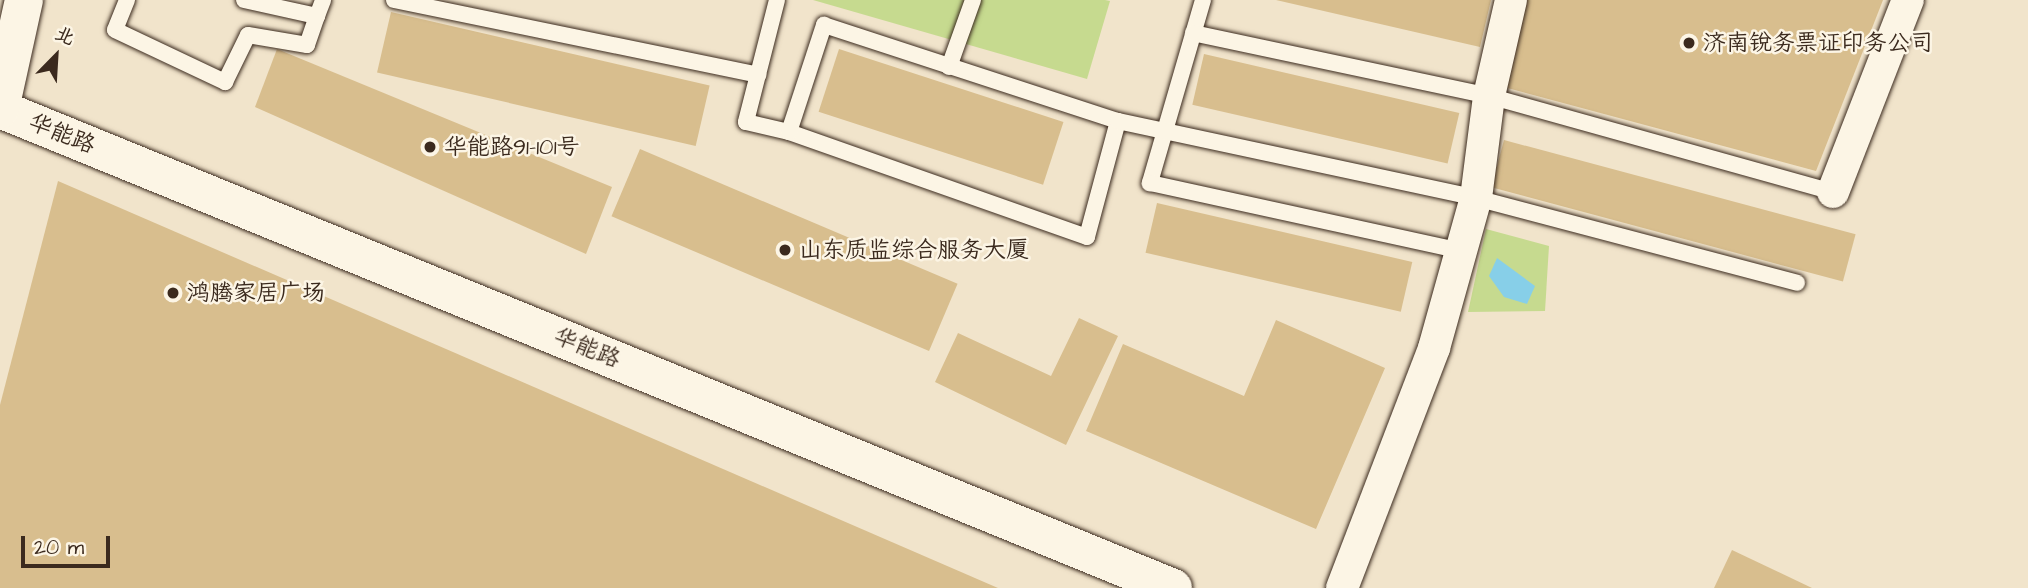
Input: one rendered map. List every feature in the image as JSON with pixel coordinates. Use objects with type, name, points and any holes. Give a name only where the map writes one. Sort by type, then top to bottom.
[{"type":"street","points":[[0,109],[24,0]]},
{"type":"street","points":[[1342,588],[1434,348],[1476,198],[1489,96],[1511,0]]},
{"type":"street","points":[[1833,192],[1908,0]]},
{"type":"street","name":"华能路","points":[[0,109],[1173,588]]},
{"type":"lane","points":[[127,0],[115,30],[226,82],[248,35],[307,46],[323,0]]},
{"type":"lane","points":[[243,0],[317,16]]},
{"type":"lane","points":[[394,0],[758,75]]},
{"type":"lane","points":[[777,0],[746,122],[789,132],[1087,237],[1118,121]]},
{"type":"lane","points":[[949,67],[973,0]]},
{"type":"lane","points":[[1203,0],[1150,183],[1461,251]]},
{"type":"lane","points":[[789,132],[824,25],[1118,121],[1476,198],[1797,283]]},
{"type":"lane","points":[[1193,33],[1489,96],[1833,192]]},
{"type":"green space","points":[[813,0],[1105,0],[1110,1],[1087,79]]},
{"type":"green space","points":[[1486,229],[1549,246],[1545,311],[1468,312]]},
{"type":"water","points":[[1497,258],[1535,286],[1527,304],[1504,297],[1489,276]]},
{"type":"building","points":[[1276,0],[1491,0],[1480,47]]},
{"type":"building","name":"济南锐务票证印务公司","points":[[1525,0],[1883,0],[1816,171],[1500,86]]},
{"type":"building","points":[[391,12],[710,86],[696,146],[377,72]]},
{"type":"building","name":"华能路91-101号","points":[[277,49],[612,187],[586,254],[255,107]]},
{"type":"building","points":[[839,49],[1063,122],[1043,185],[819,112]]},
{"type":"building","points":[[1204,54],[1459,113],[1448,164],[1192,105]]},
{"type":"building","points":[[1504,140],[1856,234],[1843,282],[1491,187]]},
{"type":"building","name":"山东质监综合服务大厦","points":[[640,149],[958,284],[929,351],[611,216]]},
{"type":"building","name":"鸿腾家居广场","points":[[58,181],[998,588],[0,588],[0,405]]},
{"type":"building","points":[[1157,203],[1412,262],[1401,312],[1146,253]]},
{"type":"building","points":[[1079,318],[1118,336],[1066,445],[935,382],[958,333],[1051,376]]},
{"type":"building","points":[[1276,320],[1385,368],[1316,529],[1086,431],[1123,344],[1244,396]]},
{"type":"building","points":[[1732,550],[1812,588],[1714,588]]},
{"type":"place","name":"济南锐务票证印务公司","points":[[1689,43]]},
{"type":"place","name":"华能路91-101号","points":[[430,147]]},
{"type":"place","name":"山东质监综合服务大厦","points":[[785,250]]},
{"type":"place","name":"鸿腾家居广场","points":[[173,293]]}]
